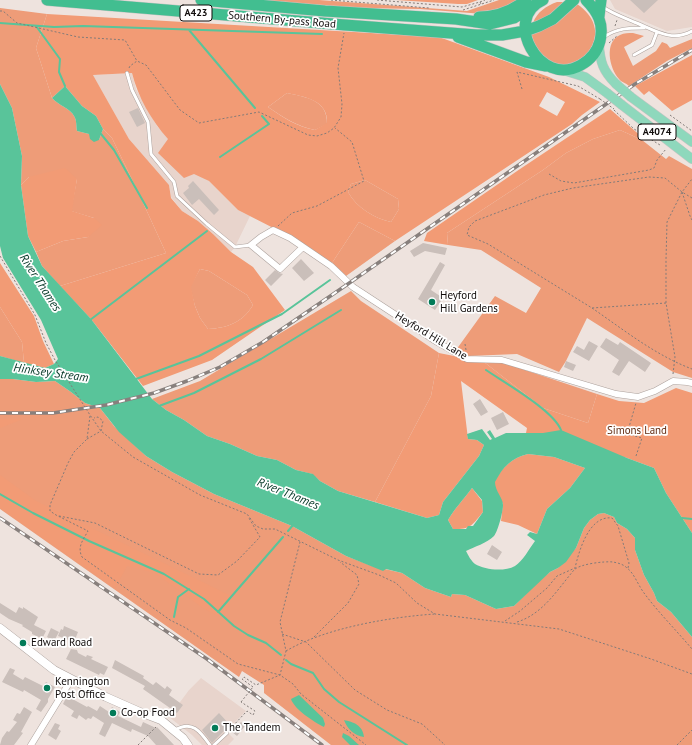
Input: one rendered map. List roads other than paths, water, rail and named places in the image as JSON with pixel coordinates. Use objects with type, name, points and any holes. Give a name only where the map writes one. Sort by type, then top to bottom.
[{"type":"highway","name":"Southern By-pass Road","points":[[46,0],[446,32],[502,35],[525,31]]},
{"type":"highway","name":"Southern By-pass Road","points":[[201,0],[325,11],[397,14],[456,19],[490,24],[514,18],[535,2]]},
{"type":"highway","name":"A423","points":[[525,31],[553,19],[574,0]]},
{"type":"highway","points":[[566,71],[585,63],[603,42],[602,26],[596,1]]},
{"type":"highway","points":[[596,1],[596,10],[599,16]]},
{"type":"highway","points":[[535,2],[527,16],[525,31],[530,47],[536,56],[549,67]]},
{"type":"highway","name":"Southern By-pass Road","points":[[446,32],[526,62],[566,71]]},
{"type":"main road","name":"A4074","points":[[603,42],[600,60],[608,76],[631,97],[692,142]]},
{"type":"main road","name":"A4074","points":[[566,71],[585,77],[618,108],[692,159]]},
{"type":"street","name":"Heyford Hill Lane","points":[[251,245],[273,230],[290,238],[331,266],[353,287],[467,359],[502,360],[616,394],[638,397],[655,391],[673,381],[692,383]]},
{"type":"street","points":[[251,245],[280,268],[303,247]]},
{"type":"street","points":[[0,628],[54,670],[70,680],[161,720],[188,745]]},
{"type":"street","points":[[31,745],[70,680]]},
{"type":"lane","points":[[596,1],[619,17],[657,32],[678,36],[692,31]]},
{"type":"lane","points":[[603,42],[616,30],[646,28]]},
{"type":"lane","points":[[634,55],[652,45],[657,32]]},
{"type":"lane","points":[[127,73],[132,90],[148,122],[151,154],[174,182],[177,196],[207,224],[235,247],[251,245]]},
{"type":"lane","points":[[174,731],[186,725],[192,726],[203,735],[210,745]]},
{"type":"lane","points":[[214,745],[227,733]]},
{"type":"water","points":[[0,84],[12,108],[22,156],[21,185],[28,236],[42,266],[91,319],[152,399],[166,410],[207,436],[257,456],[277,460],[296,470],[313,474],[320,481],[338,491],[427,518],[439,515],[443,502],[479,456],[484,445],[477,440],[468,439],[467,434],[482,429],[490,440],[492,439],[487,432],[490,430],[495,438],[506,433],[543,433],[561,430],[654,468],[666,493],[692,533],[692,637],[671,612],[657,601],[644,575],[635,550],[635,538],[627,529],[617,523],[614,517],[604,513],[598,514],[590,520],[584,528],[576,548],[566,562],[550,572],[514,606],[496,609],[465,595],[452,594],[451,597],[425,588],[402,573],[386,569],[383,571],[346,556],[292,526],[214,494],[172,472],[146,456],[119,432],[100,408],[85,403],[55,381],[36,382],[0,379],[0,356],[45,368],[54,364],[58,359],[41,320],[3,258],[0,246]],"holes":[[[528,454],[554,457],[585,468],[570,488],[547,509],[537,534],[530,532],[527,535],[535,541],[518,564],[511,568],[500,570],[479,566],[472,561],[466,551],[488,541],[494,536],[497,530],[503,505],[495,482],[508,464],[517,458]],[[472,488],[482,500],[483,512],[473,526],[468,526],[466,529],[453,529],[448,520]]]},
{"type":"water","points":[[65,86],[82,106],[96,116],[103,129],[99,140],[94,142],[90,139],[89,134],[77,131],[76,119],[67,109],[52,98]]},
{"type":"water","points":[[299,695],[323,718],[325,724],[324,727],[305,715],[296,707],[291,699]]},
{"type":"water","points":[[344,720],[354,723],[360,727],[364,737],[351,731]]},
{"type":"water","points":[[343,733],[359,745],[350,745],[342,737]]},
{"type":"waterway","points":[[0,23],[54,27],[83,26],[322,34]]},
{"type":"waterway","points":[[36,26],[60,59],[59,72],[65,86]]},
{"type":"waterway","points":[[189,30],[255,108]]},
{"type":"waterway","points":[[220,157],[269,124],[262,116]]},
{"type":"waterway","points":[[101,134],[114,150],[147,208]]},
{"type":"waterway","points":[[90,320],[207,231]]},
{"type":"waterway","points":[[136,379],[199,356],[282,314],[330,280]]},
{"type":"waterway","points":[[159,406],[194,393],[261,359],[341,310]]},
{"type":"waterway","points":[[486,370],[539,406],[549,414],[561,430]]},
{"type":"waterway","points":[[0,494],[33,513],[89,541],[164,574],[204,599],[234,626],[248,635],[266,643],[281,655]]},
{"type":"waterway","points":[[682,518],[692,519]]},
{"type":"waterway","points":[[288,531],[293,525]]},
{"type":"waterway","points":[[218,612],[283,537]]},
{"type":"waterway","points":[[174,617],[178,597],[189,589]]},
{"type":"waterway","points":[[286,660],[291,664],[313,673],[324,689],[339,702],[407,745]]},
{"type":"railway","points":[[0,413],[53,413],[106,405],[154,393],[220,367],[263,342],[635,84],[692,50]]},
{"type":"railway","points":[[0,518],[207,659],[322,745]]},
{"type":"place","name":"Heyford Hill Gardens","points":[[432,302]]},
{"type":"place","name":"Edward Road","points":[[23,643]]},
{"type":"place","name":"Kennington Post Office","points":[[47,688]]},
{"type":"place","name":"Co-op Food","points":[[113,713]]},
{"type":"place","name":"The Tandem","points":[[215,728]]},
{"type":"water label","name":"River Thames","points":[[40,283]]},
{"type":"water label","name":"Hinksey Stream","points":[[51,373]]},
{"type":"water label","name":"River Thames","points":[[288,494]]},
{"type":"park label","name":"Simons Land","points":[[637,431]]}]
